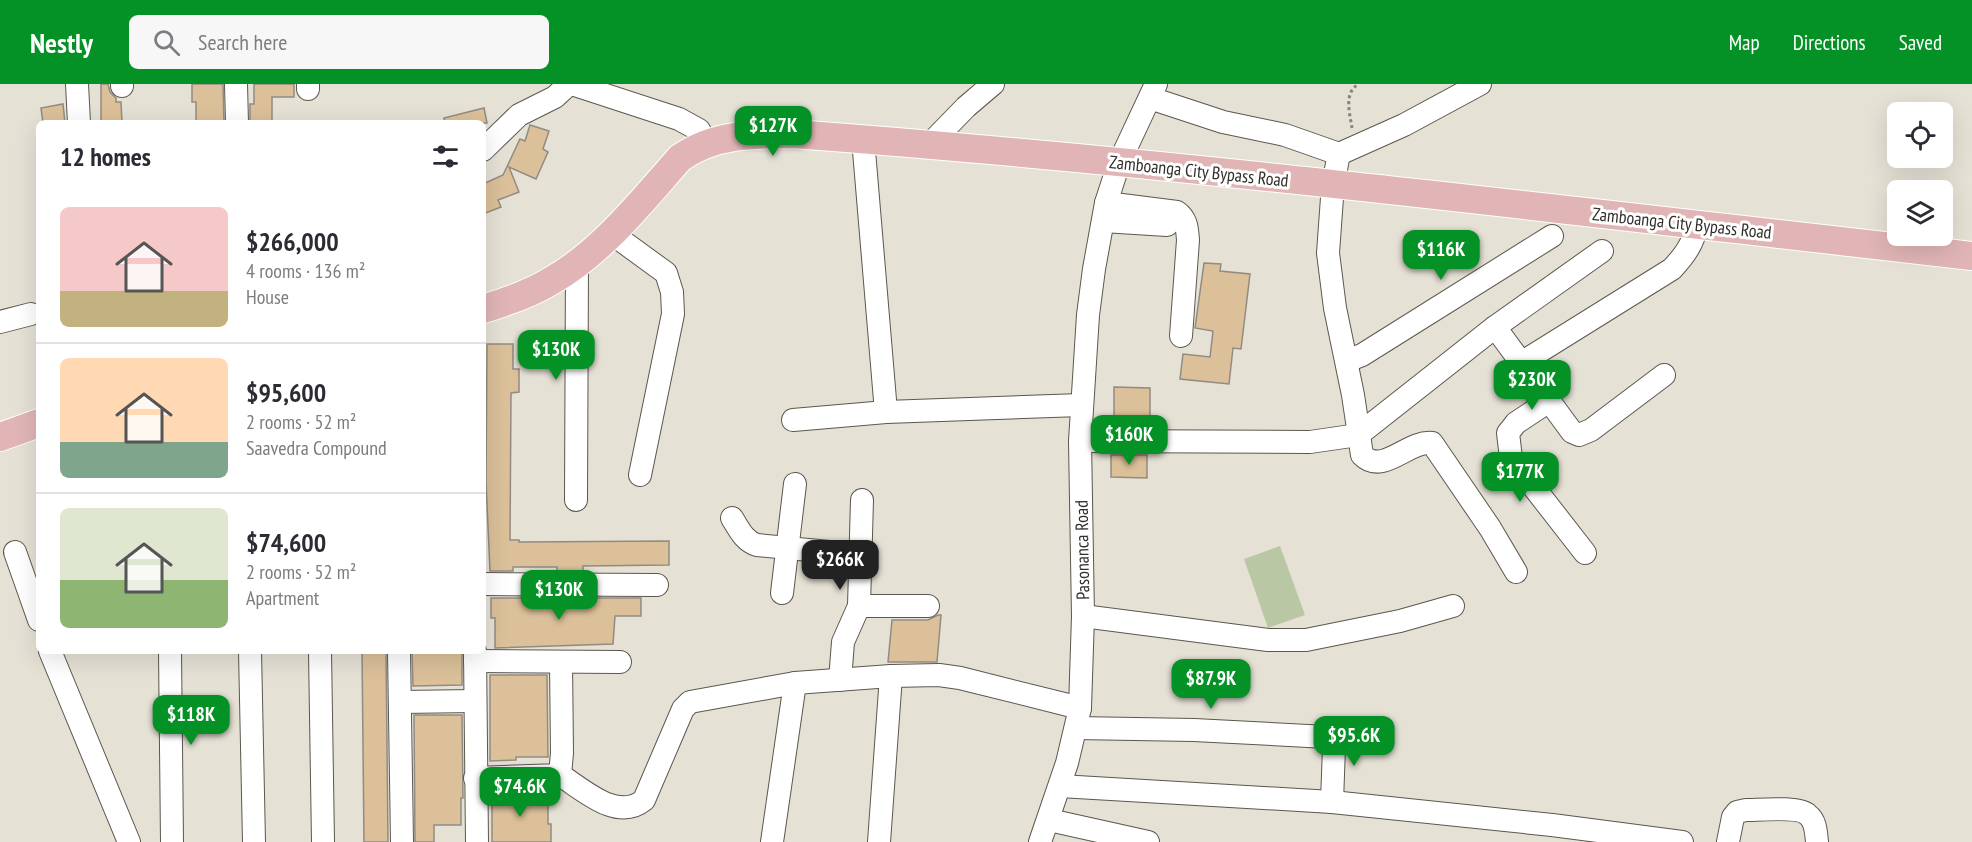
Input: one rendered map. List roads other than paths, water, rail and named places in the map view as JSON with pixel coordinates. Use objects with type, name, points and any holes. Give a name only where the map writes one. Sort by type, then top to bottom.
[{"type":"main road","name":"Zamboanga City Bypass Road","points":[[486,308],[524,295],[552,280],[577,262],[611,234],[680,158],[706,142],[758,134],[794,134],[930,144],[1333,184],[1972,256]]},
{"type":"main road","points":[[0,437],[36,424]]},
{"type":"street","points":[[77,84],[79,120]]},
{"type":"street","points":[[236,84],[237,120]]},
{"type":"street","points":[[486,147],[519,115],[555,97],[571,84],[679,118],[699,130],[706,142]]},
{"type":"street","points":[[930,144],[966,107],[993,84]]},
{"type":"street","points":[[1153,91],[1222,122],[1347,151],[1404,125],[1480,84]]},
{"type":"street","name":"Pasonanca Road","points":[[1040,842],[1060,786],[1078,718],[1083,616],[1080,441],[1088,315],[1104,212],[1119,163],[1153,91]]},
{"type":"street","points":[[863,139],[886,412]]},
{"type":"street","points":[[1347,151],[1333,184],[1328,253],[1335,308],[1347,361],[1362,455],[1368,461],[1377,462],[1426,442],[1432,443],[1490,528],[1516,572]]},
{"type":"street","points":[[1104,212],[1186,226],[1188,240],[1181,336]]},
{"type":"street","points":[[1521,363],[1672,269],[1686,255],[1694,240],[1697,225]]},
{"type":"street","points":[[611,234],[666,273],[672,292],[673,314],[640,475]]},
{"type":"street","points":[[1347,361],[1362,355],[1552,236]]},
{"type":"street","points":[[1080,441],[1310,442],[1358,435],[1495,327],[1602,252]]},
{"type":"street","points":[[576,500],[577,262]]},
{"type":"street","points":[[0,322],[31,314]]},
{"type":"street","points":[[1495,327],[1572,432],[1579,435],[1584,434],[1664,375]]},
{"type":"street","points":[[1549,401],[1516,423],[1508,433],[1511,458],[1585,553]]},
{"type":"street","points":[[793,420],[886,412],[1081,405]]},
{"type":"street","points":[[782,593],[795,484]]},
{"type":"street","points":[[840,680],[843,642],[859,606],[862,500]]},
{"type":"street","points":[[732,518],[750,543],[861,555]]},
{"type":"street","points":[[15,552],[33,584],[36,602]]},
{"type":"street","points":[[486,584],[657,585]]},
{"type":"street","points":[[859,606],[928,606]]},
{"type":"street","points":[[1083,616],[1268,640],[1306,640],[1391,623],[1453,606]]},
{"type":"street","points":[[51,654],[129,842]]},
{"type":"street","points":[[170,654],[172,842]]},
{"type":"street","points":[[250,654],[254,842]]},
{"type":"street","points":[[320,654],[323,842]]},
{"type":"street","points":[[399,654],[402,842]]},
{"type":"street","points":[[477,842],[475,656],[561,662],[620,662]]},
{"type":"street","points":[[560,775],[562,753],[561,662]]},
{"type":"street","points":[[475,778],[560,775],[611,807],[637,806],[644,800],[683,709],[690,702],[795,683],[939,675],[960,678],[1078,718],[1194,730],[1327,737],[1334,747],[1332,802]]},
{"type":"street","points":[[879,842],[891,676]]},
{"type":"street","points":[[772,842],[795,683]]},
{"type":"street","points":[[400,702],[475,701]]},
{"type":"street","points":[[1060,786],[1332,802],[1552,825],[1682,842]]},
{"type":"street","points":[[1728,842],[1733,817],[1737,812],[1746,810],[1801,811],[1809,815],[1815,826],[1816,842]]},
{"type":"street","points":[[1049,820],[1148,842]]}]
